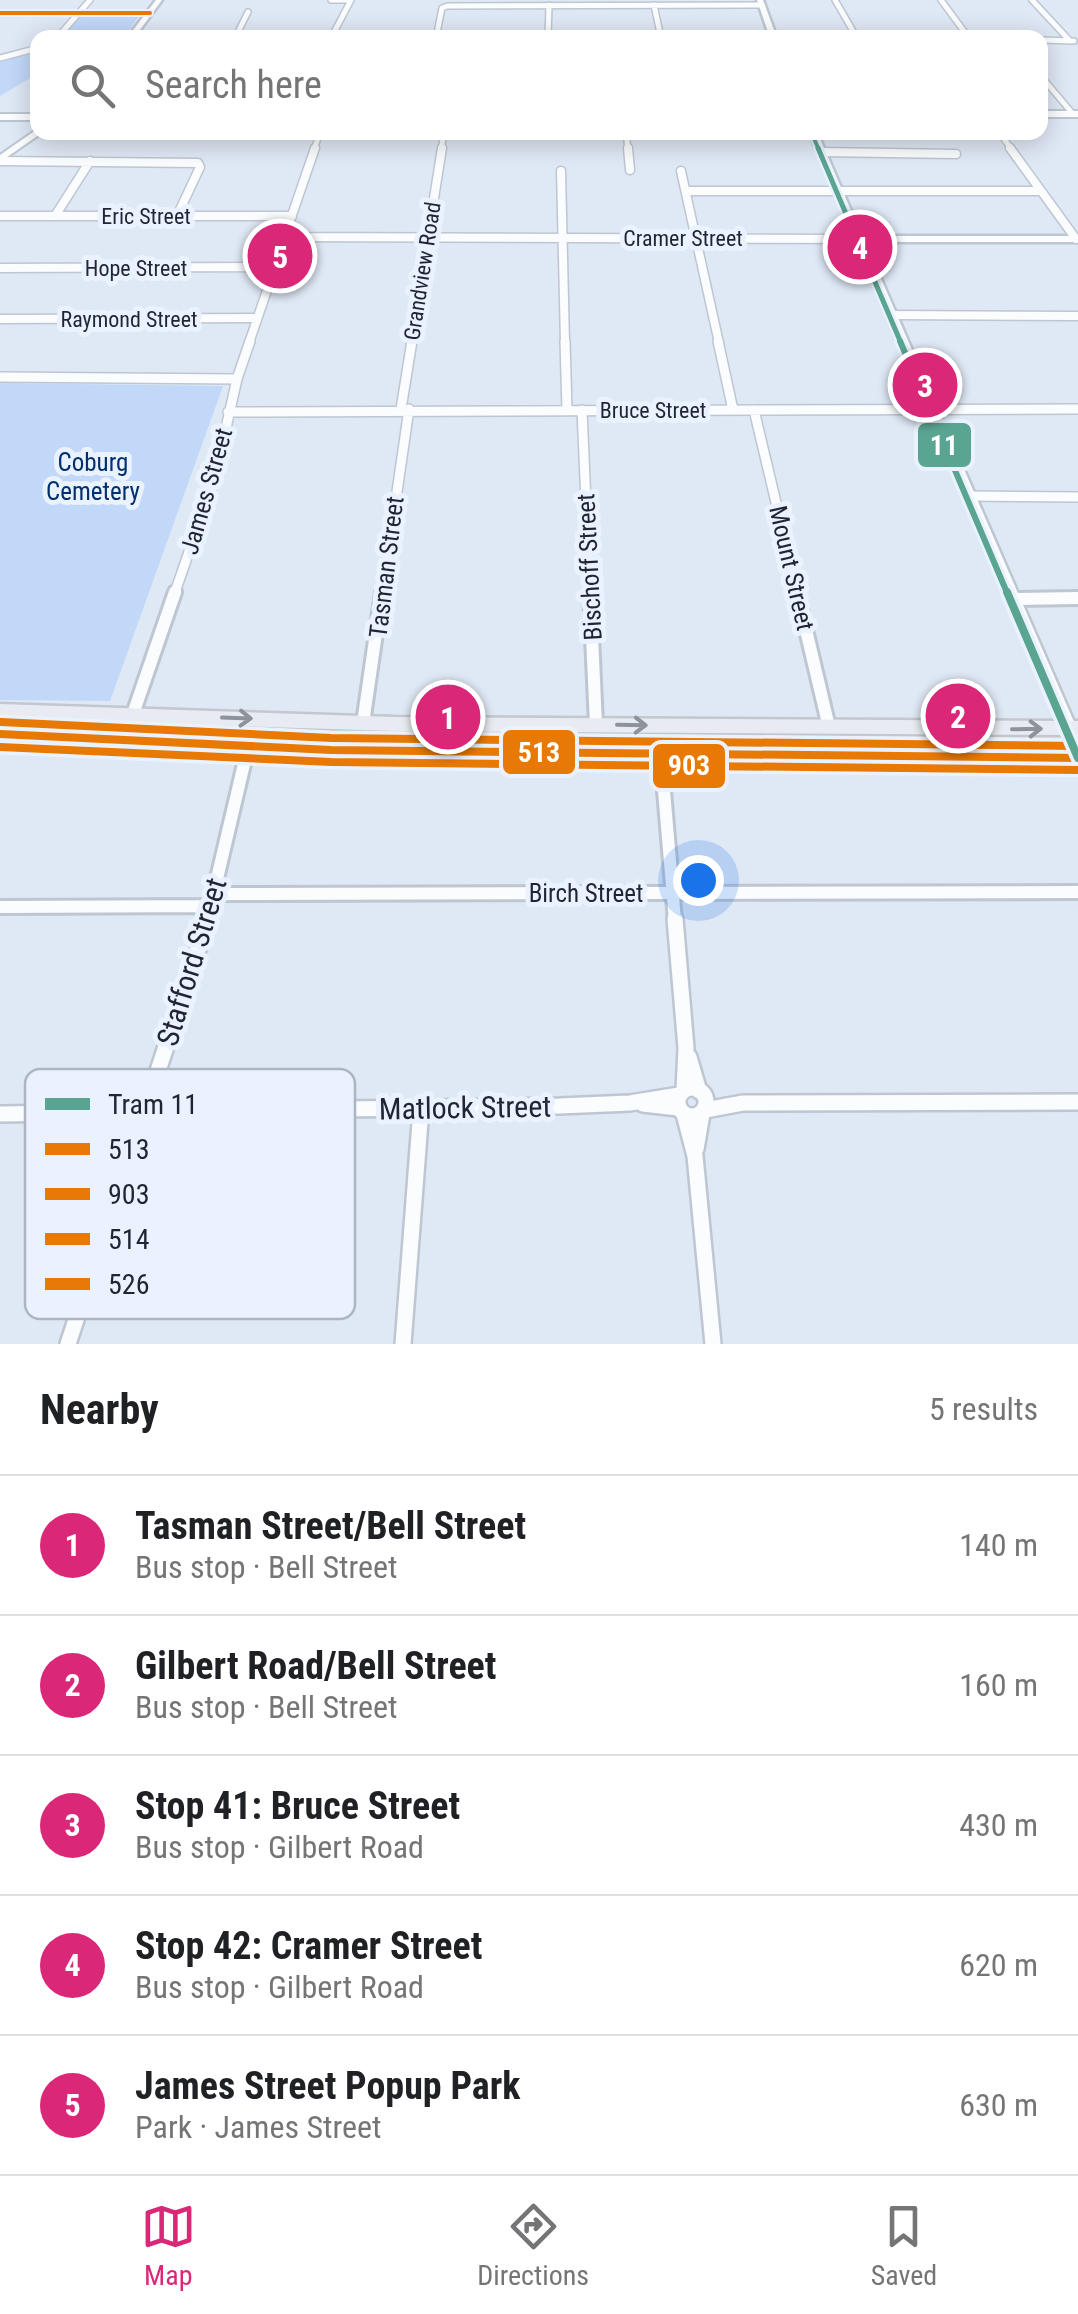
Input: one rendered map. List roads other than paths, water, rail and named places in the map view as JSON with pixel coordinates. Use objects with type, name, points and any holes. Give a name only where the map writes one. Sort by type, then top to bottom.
[{"type":"highway","points":[[0,711],[363,724],[1074,728]]},
{"type":"highway","points":[[193,716],[196,745]]},
{"type":"highway","points":[[0,734],[248,747],[661,756],[1078,758]]},
{"type":"main road","points":[[1048,114],[1075,114]]},
{"type":"main road","points":[[0,116],[30,117]]},
{"type":"main road","points":[[0,160],[30,138]]},
{"type":"street","points":[[64,30],[90,0]]},
{"type":"street","points":[[136,30],[160,0]]},
{"type":"street","points":[[331,0],[351,0],[335,30]]},
{"type":"street","points":[[835,0],[852,30]]},
{"type":"street","points":[[941,0],[963,30]]},
{"type":"street","points":[[1032,0],[1074,40]]},
{"type":"street","points":[[438,30],[442,8],[447,6],[761,2],[771,30]]},
{"type":"street","points":[[548,30],[550,5]]},
{"type":"street","points":[[654,5],[659,30]]},
{"type":"street","points":[[0,13],[150,12]]},
{"type":"street","points":[[239,30],[248,12]]},
{"type":"street","points":[[1048,40],[1074,40]]},
{"type":"street","points":[[0,57],[30,50]]},
{"type":"street","points":[[1048,84],[1075,114]]},
{"type":"street","points":[[280,250],[288,237],[317,140]]},
{"type":"street","name":"Grandview Road","points":[[405,409],[443,140]]},
{"type":"street","points":[[627,140],[630,170]]},
{"type":"street","points":[[817,140],[1014,599],[1074,728],[1078,749]]},
{"type":"street","points":[[1005,140],[1077,239]]},
{"type":"street","points":[[822,152],[955,152]]},
{"type":"street","points":[[0,160],[198,163],[200,167],[178,216]]},
{"type":"street","points":[[55,216],[90,161]]},
{"type":"street","points":[[561,171],[568,410]]},
{"type":"street","points":[[681,171],[733,410]]},
{"type":"street","points":[[687,191],[1042,191]]},
{"type":"street","name":"Eric Street","points":[[0,216],[292,216]]},
{"type":"street","name":"Cramer Street","points":[[288,237],[1077,239]]},
{"type":"street","name":"Hope Street","points":[[0,268],[273,268]]},
{"type":"street","name":"James Street","points":[[133,714],[215,477],[237,379],[273,268]]},
{"type":"street","points":[[892,315],[1078,316]]},
{"type":"street","name":"Raymond Street","points":[[0,319],[257,318]]},
{"type":"street","points":[[0,376],[237,379]]},
{"type":"street","name":"Tasman Street","points":[[363,724],[405,409]]},
{"type":"street","name":"Bischoff Street","points":[[582,410],[596,725]]},
{"type":"street","name":"Mount Street","points":[[754,410],[828,727]]},
{"type":"street","name":"Bruce Street","points":[[228,412],[1078,410]]},
{"type":"street","points":[[970,496],[1078,496]]},
{"type":"street","points":[[1014,599],[1078,598]]},
{"type":"street","name":"Stafford Street","points":[[158,1069],[213,900],[248,747]]},
{"type":"street","points":[[661,756],[713,1344]]},
{"type":"street","name":"Birch Street","points":[[0,907],[674,893],[1078,892]]},
{"type":"street","name":"Matlock Street","points":[[355,1109],[692,1102],[1078,1102]]},
{"type":"street","points":[[403,1344],[421,1109]]},
{"type":"street","name":"Matlock Street","points":[[0,1114],[25,1113]]},
{"type":"street","name":"Stafford Street","points":[[68,1344],[76,1319]]},
{"type":"tram line","name":"11","points":[[814,140],[1078,758]]},
{"type":"place","name":"Stop 42: Cramer Street","points":[[860,247]]},
{"type":"place","name":"James Street Popup Park","points":[[280,256]]},
{"type":"place","name":"Stop 41: Bruce Street","points":[[925,385]]},
{"type":"place","name":"Gilbert Road/Bell Street","points":[[958,716]]},
{"type":"place","name":"Tasman Street/Bell Street","points":[[448,717]]},
{"type":"park label","name":"Coburg Cemetery","points":[[93,476]]}]
